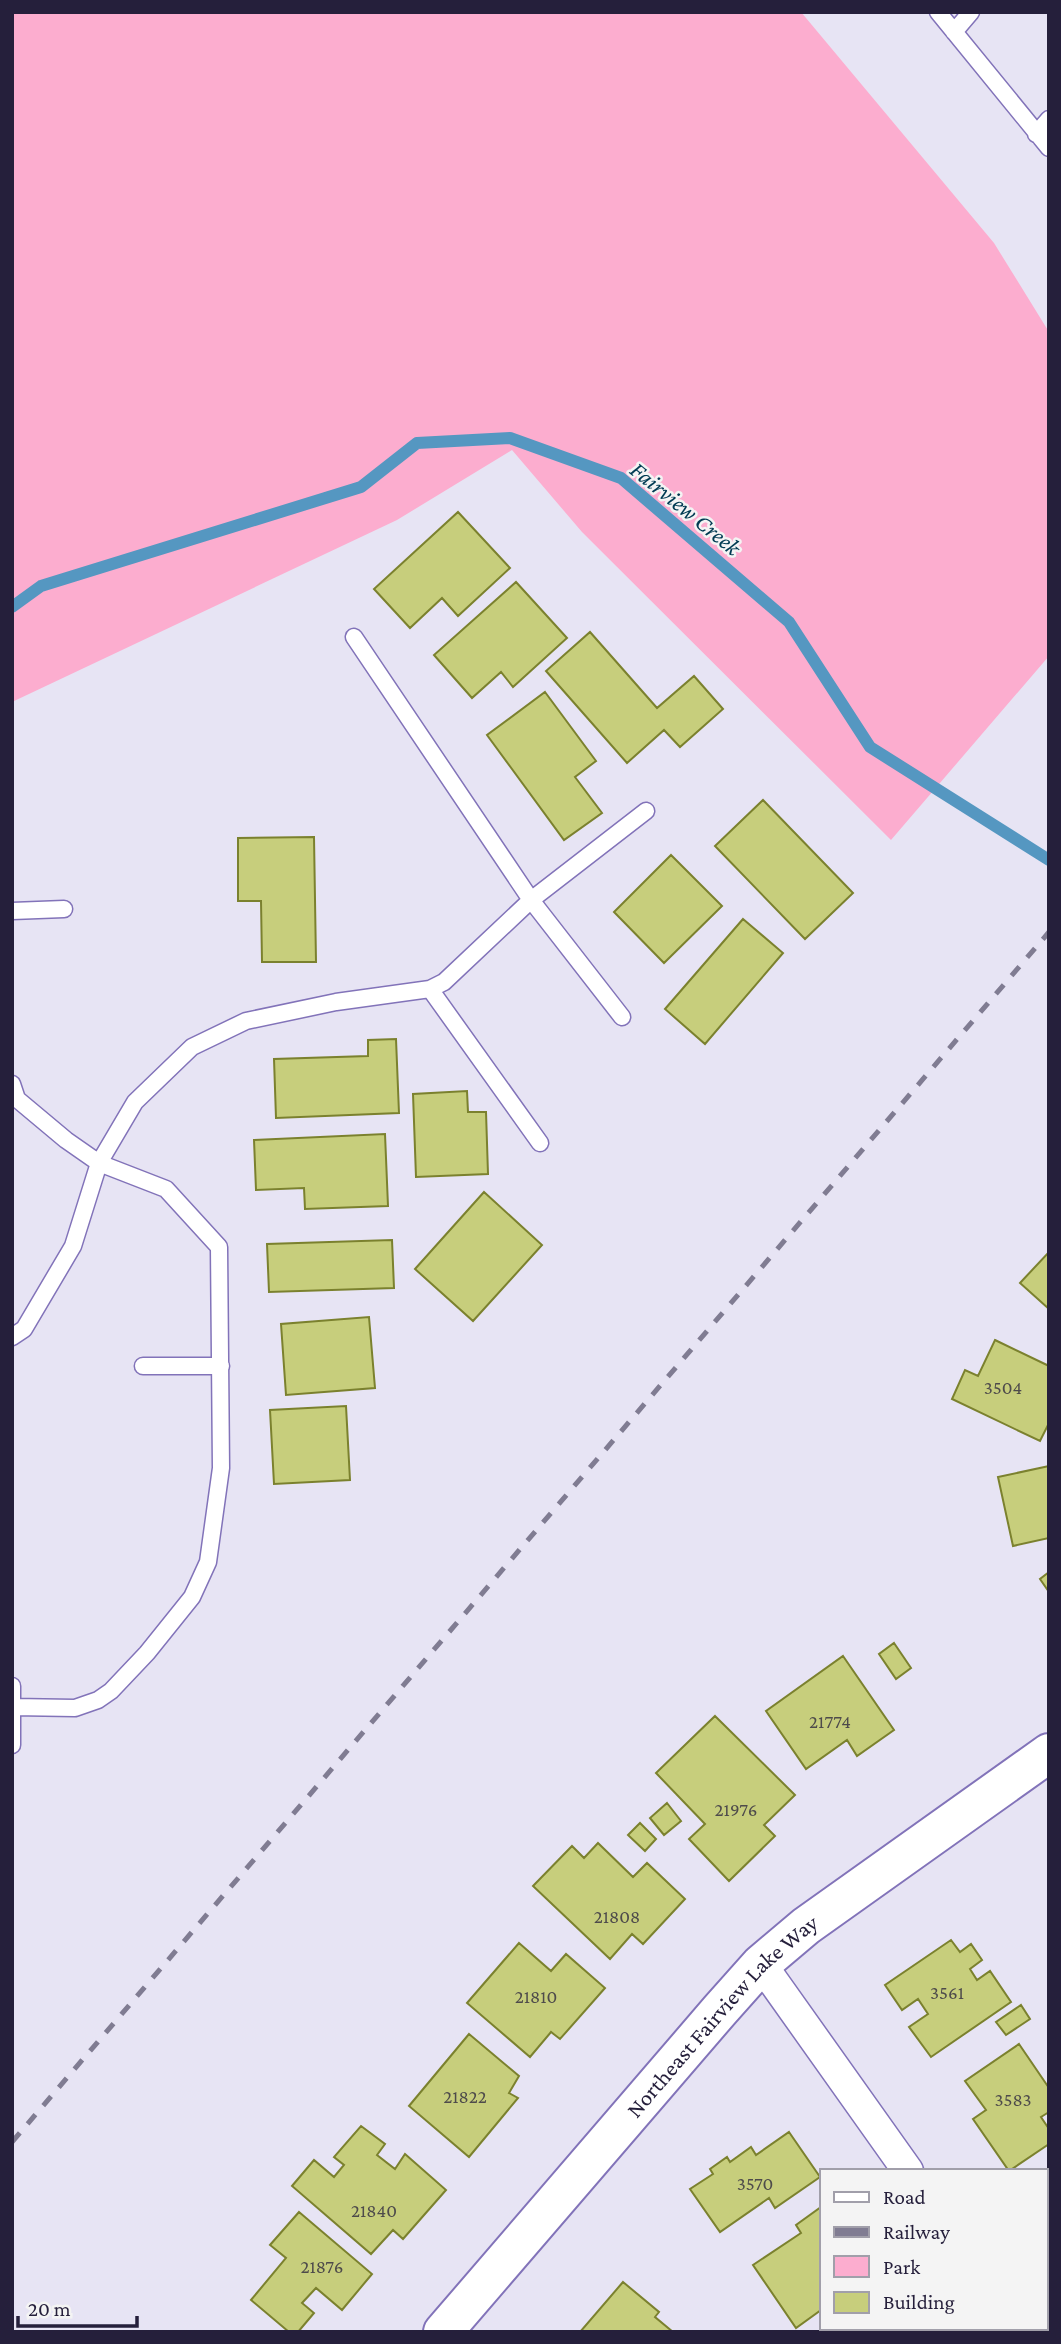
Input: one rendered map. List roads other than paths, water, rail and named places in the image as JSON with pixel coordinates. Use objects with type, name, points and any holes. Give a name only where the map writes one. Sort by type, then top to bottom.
[{"type":"street","name":"Northeast Fairview Lake Way","points":[[443,2332],[761,1964],[806,1926],[1049,1753]]},
{"type":"street","points":[[761,1964],[907,2169]]},
{"type":"lane","points":[[939,12],[1049,148]]},
{"type":"lane","points":[[954,32],[971,12]]},
{"type":"lane","points":[[1036,134],[1049,119]]},
{"type":"lane","points":[[354,637],[531,900],[622,1017]]},
{"type":"lane","points":[[12,1337],[24,1329],[73,1246],[99,1163],[135,1102],[192,1047],[246,1021],[336,1002],[430,989],[444,982],[531,900],[646,811]]},
{"type":"lane","points":[[12,911],[64,909]]},
{"type":"lane","points":[[430,989],[540,1143]]},
{"type":"lane","points":[[12,1084],[17,1099],[66,1140],[99,1163],[166,1189],[219,1247],[221,1367],[221,1468],[208,1562],[192,1597],[148,1653],[99,1700],[75,1708],[13,1707]]},
{"type":"lane","points":[[143,1366],[221,1367]]},
{"type":"lane","points":[[12,1686],[12,1745]]},
{"type":"waterway","name":"Fairview Creek","points":[[12,607],[41,586],[361,487],[417,443],[510,438],[621,478],[789,622],[870,747],[1049,860]]},
{"type":"railway","points":[[12,2142],[1049,932]]}]
